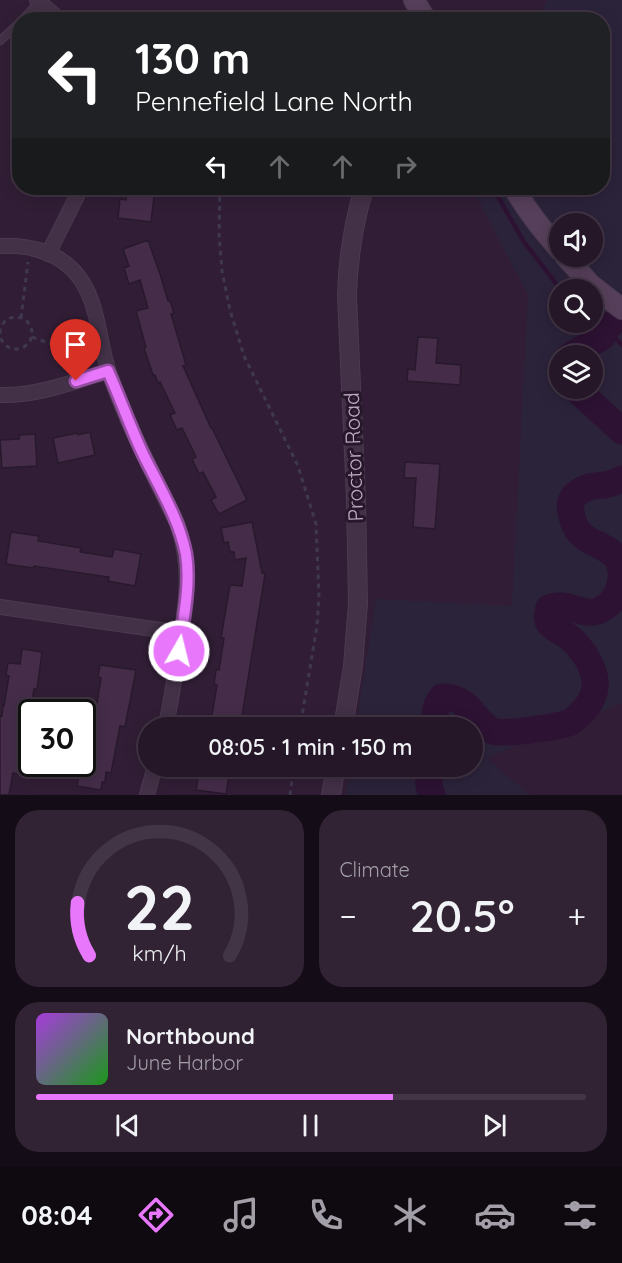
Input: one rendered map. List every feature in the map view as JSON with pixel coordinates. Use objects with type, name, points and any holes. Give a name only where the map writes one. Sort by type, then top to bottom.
[{"type":"main road","points":[[519,195],[549,238]]},
{"type":"main road","points":[[575,267],[591,285],[622,309]]},
{"type":"street","points":[[38,1],[51,12]]},
{"type":"street","points":[[48,254],[78,195]]},
{"type":"street","name":"Proctor Road","points":[[345,717],[353,666],[358,603],[347,296],[351,242],[362,195]]},
{"type":"street","points":[[0,246],[32,248],[64,262],[73,270],[89,293],[108,371],[182,536],[188,573],[187,593],[167,717]]},
{"type":"street","points":[[0,395],[17,396],[41,392],[108,371]]},
{"type":"street","points":[[0,607],[181,633]]},
{"type":"street","points":[[147,795],[152,777]]},
{"type":"street","points":[[331,795],[334,777]]},
{"type":"lane","points":[[0,41],[12,30]]},
{"type":"path","points":[[220,195],[219,234],[222,271],[230,310],[244,356],[298,466],[316,524],[319,606],[302,717]]},
{"type":"path","points":[[21,318],[32,248]]},
{"type":"path","points":[[15,317],[21,318],[32,329],[32,337],[26,347],[16,350],[3,343],[0,336],[5,322],[15,317]]},
{"type":"path","points":[[32,337],[58,346],[69,353],[77,363]]},
{"type":"path","points":[[290,795],[292,777]]},
{"type":"shaded area","points":[[547,0],[622,0],[622,703],[486,758],[530,795],[346,795],[349,777],[483,777],[483,717],[358,717],[376,599],[512,606],[528,295],[476,195],[610,195],[610,12],[541,12]]},
{"type":"building","points":[[127,195],[154,195],[151,222],[118,218],[120,199],[126,200]]},
{"type":"building","points":[[148,240],[174,313],[171,314],[186,365],[183,366],[247,500],[219,514],[211,500],[216,497],[203,472],[199,474],[192,459],[196,457],[182,428],[177,430],[170,415],[175,413],[160,382],[158,383],[153,375],[144,348],[146,347],[136,311],[148,308],[140,280],[129,284],[124,268],[129,266],[123,249]]},
{"type":"building","points":[[418,337],[438,338],[436,363],[461,365],[460,385],[407,381],[408,369],[415,370]]},
{"type":"building","points":[[90,432],[95,455],[58,463],[53,438]]},
{"type":"building","points":[[35,434],[37,466],[2,468],[0,440],[19,439],[19,435]]},
{"type":"building","points":[[405,462],[440,464],[435,529],[413,527],[416,478],[404,478]]},
{"type":"building","points":[[252,522],[262,573],[265,574],[242,717],[209,717],[212,715],[217,685],[214,684],[216,670],[219,670],[224,638],[221,638],[230,585],[242,586],[246,558],[235,560],[234,552],[230,552],[228,542],[224,543],[221,528]]},
{"type":"building","points":[[11,532],[39,536],[38,541],[81,548],[80,552],[112,557],[114,549],[141,554],[135,586],[108,581],[109,577],[6,564]]},
{"type":"building","points":[[22,649],[42,652],[37,689],[34,689],[32,699],[18,699],[18,774],[13,773],[9,795],[0,795],[0,715],[2,716],[9,676],[6,675],[8,663],[20,664]]},
{"type":"building","points":[[100,665],[136,670],[125,727],[120,726],[111,773],[106,772],[101,790],[77,786],[79,777],[96,777],[96,709],[101,678],[98,677]]},
{"type":"building","points":[[195,777],[229,777],[226,794],[196,790],[198,778]]},
{"type":"waterway","points":[[497,195],[524,242],[553,279]]},
{"type":"waterway","points":[[589,345],[602,337],[610,325]]},
{"type":"waterway","points":[[606,328],[622,345]]},
{"type":"waterway","points":[[599,333],[602,337]]},
{"type":"waterway","points":[[587,399],[622,431]]},
{"type":"waterway","points":[[483,724],[489,729],[499,732],[532,730],[565,724],[573,721],[590,702],[595,687],[590,663],[574,642],[552,626],[547,615],[549,608],[556,606],[595,612],[609,605],[616,595],[621,578],[619,561],[610,552],[578,531],[570,506],[575,496],[583,489],[622,479]]},
{"type":"waterway","points":[[434,717],[437,705],[442,697],[455,699],[476,717]]},
{"type":"waterway","points":[[429,777],[432,795]]},
{"type":"route","points":[[76,381],[108,371],[182,536],[188,573],[179,651]]}]
